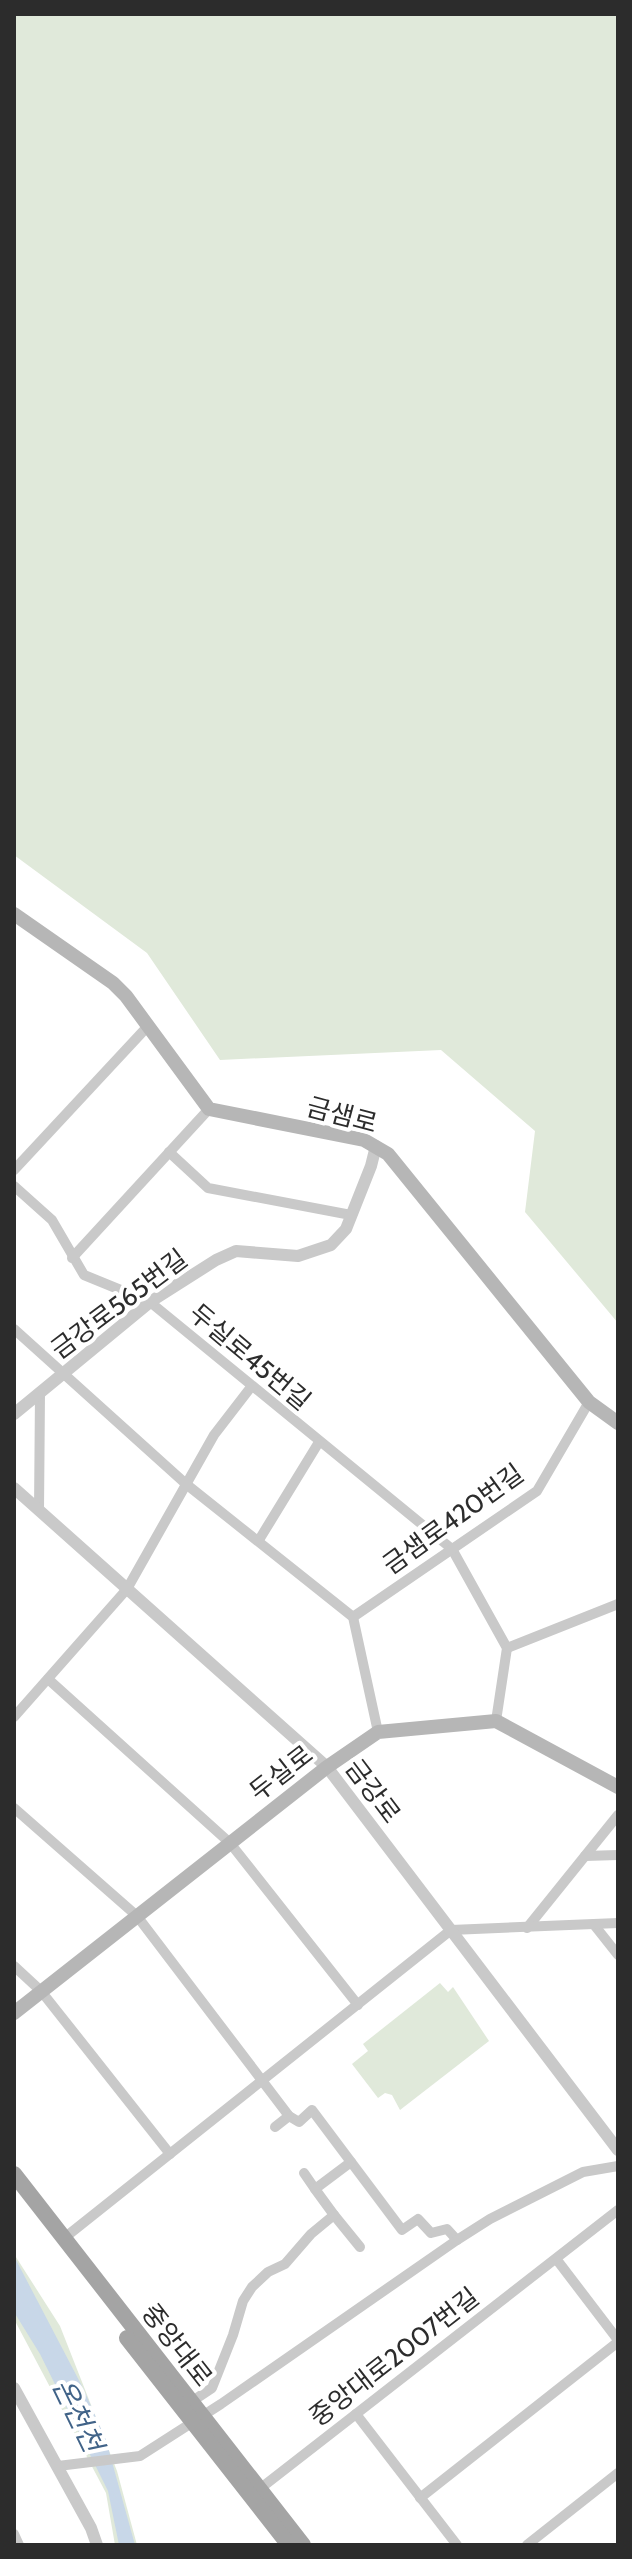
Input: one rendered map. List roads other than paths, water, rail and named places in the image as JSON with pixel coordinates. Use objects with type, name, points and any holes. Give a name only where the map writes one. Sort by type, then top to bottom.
[{"type":"main road","points":[[14,914],[113,983],[209,1109]]},
{"type":"main road","name":"금샘로","points":[[209,1109],[364,1140],[388,1154],[589,1402],[618,1423]]},
{"type":"main road","points":[[496,1721],[618,1787]]},
{"type":"main road","name":"두실로","points":[[14,2013],[327,1767],[378,1732],[496,1721]]},
{"type":"main road","name":"중앙대로","points":[[14,2174],[195,2413],[289,2545]]},
{"type":"main road","name":"중앙대로","points":[[14,2191],[195,2413]]},
{"type":"main road","name":"중앙대로","points":[[254,2494],[303,2545]]},
{"type":"street","points":[[14,1170],[148,1026]]},
{"type":"street","points":[[72,1258],[209,1109]]},
{"type":"street","name":"금강로565번길","points":[[16,1409],[40,1393],[150,1302],[216,1260],[236,1251],[298,1256],[331,1245],[346,1229],[376,1146]]},
{"type":"street","points":[[169,1152],[208,1188],[351,1215]]},
{"type":"street","name":"두실로45번길","points":[[14,1186],[52,1220],[84,1275],[150,1302],[452,1549],[507,1648]]},
{"type":"street","points":[[14,1329],[186,1484],[353,1617],[378,1732]]},
{"type":"street","points":[[14,1717],[127,1589],[214,1435],[251,1387]]},
{"type":"street","points":[[39,1510],[40,1393]]},
{"type":"street","name":"금샘로420번길","points":[[353,1617],[537,1491],[589,1402]]},
{"type":"street","name":"두실로45번길","points":[[259,1540],[319,1442]]},
{"type":"street","name":"금강로","points":[[14,1488],[327,1767],[618,2150]]},
{"type":"street","points":[[496,1721],[507,1648],[618,1604]]},
{"type":"street","points":[[48,1679],[230,1843],[358,2005]]},
{"type":"street","points":[[14,1808],[137,1916],[289,2116],[299,2122],[312,2110],[402,2230],[418,2219],[431,2233],[447,2229],[457,2240]]},
{"type":"street","points":[[527,1928],[618,1815]]},
{"type":"street","points":[[585,1856],[618,1855]]},
{"type":"street","points":[[63,2239],[451,1930],[618,1923]]},
{"type":"street","points":[[595,1926],[618,1955]]},
{"type":"street","points":[[14,1966],[41,1991],[170,2154]]},
{"type":"street","points":[[275,2127],[289,2116]]},
{"type":"street","points":[[315,2189],[351,2162]]},
{"type":"street","points":[[195,2413],[490,2219],[583,2172],[618,2166]]},
{"type":"street","points":[[304,2173],[360,2247]]},
{"type":"street","name":"중앙대로2007번길","points":[[254,2494],[618,2210]]},
{"type":"street","points":[[195,2413],[212,2388],[243,2301],[252,2287],[268,2272],[285,2264],[311,2234],[334,2215]]},
{"type":"street","points":[[420,2498],[618,2341],[557,2260]]},
{"type":"street","points":[[14,2388],[91,2528],[97,2545]]},
{"type":"street","name":"중앙대로","points":[[58,2466],[140,2456],[195,2413]]},
{"type":"street","points":[[356,2414],[457,2545]]},
{"type":"street","points":[[527,2545],[618,2473]]},
{"type":"street","points":[[14,2534],[19,2545]]},
{"type":"water","name":"온천천","points":[[14,2256],[83,2388],[106,2440],[135,2545],[119,2545],[108,2491],[40,2354],[14,2312]]}]
